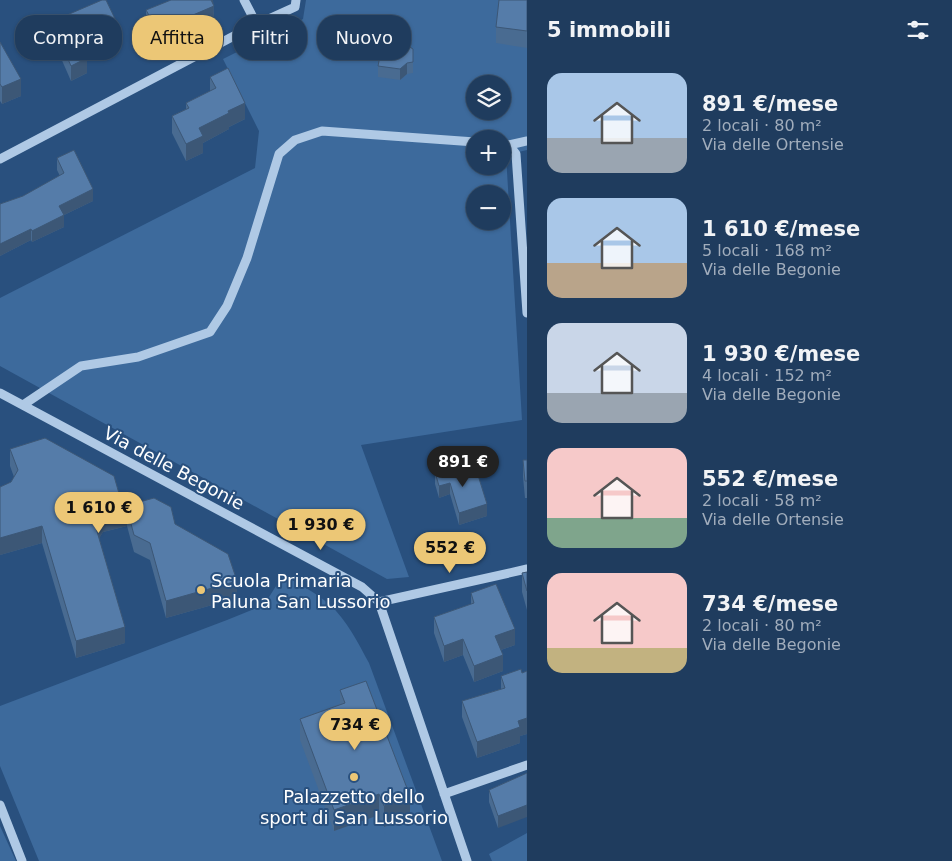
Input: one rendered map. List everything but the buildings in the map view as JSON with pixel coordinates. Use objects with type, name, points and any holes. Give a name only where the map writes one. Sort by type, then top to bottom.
[{"type":"street","points":[[244,0],[249,15]]},
{"type":"street","points":[[277,15],[295,7],[296,0]]},
{"type":"street","points":[[0,159],[233,37]]},
{"type":"street","points":[[23,405],[81,366],[138,357],[210,332],[227,306],[247,258],[279,154],[295,140],[322,131],[466,141]]},
{"type":"street","points":[[511,144],[527,141]]},
{"type":"street","points":[[511,150],[516,154],[526,277],[527,314]]},
{"type":"street","name":"Via delle Begonie","points":[[0,393],[362,587],[379,602]]},
{"type":"street","points":[[467,861],[379,602],[527,569]]},
{"type":"street","points":[[444,794],[527,765]]},
{"type":"street","points":[[0,805],[22,861]]},
{"type":"shaded area","points":[[306,0],[527,0],[527,150],[511,154],[511,130],[466,130],[466,175],[507,175],[508,185],[466,185],[466,230],[511,230],[522,420],[361,445],[409,577],[387,579],[0,366],[0,298],[255,168],[259,131],[223,59],[233,54],[233,60],[307,60],[307,15],[304,15]]},
{"type":"shaded area","points":[[283,575],[313,592],[329,604],[347,624],[361,648],[369,663],[442,861],[39,861],[0,766],[0,706],[264,605]]},
{"type":"shaded area","points":[[0,826],[16,861],[0,861]]},
{"type":"shaded area","points":[[527,833],[527,861],[492,861],[489,854]]},
{"type":"place","name":"Scuola Primaria Paluna San Lussorio","points":[[201,590]]},
{"type":"place","name":"Palazzetto dello sport di San Lussorio","points":[[354,777]]}]
